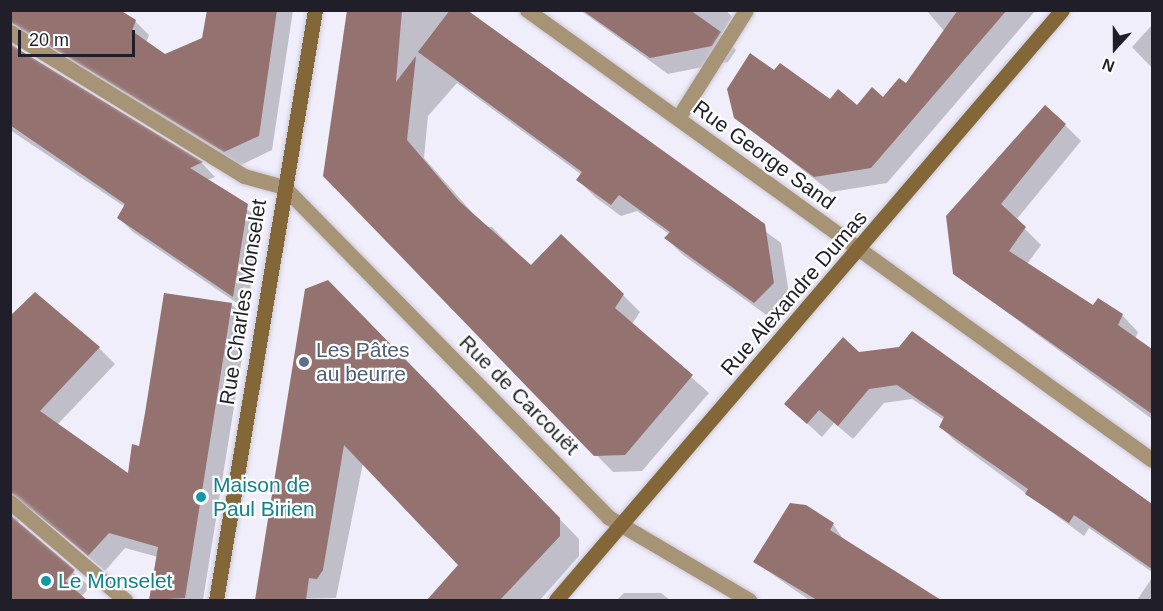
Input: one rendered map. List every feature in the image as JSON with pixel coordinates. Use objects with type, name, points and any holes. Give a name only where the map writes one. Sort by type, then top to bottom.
[{"type":"main road","name":"Rue Charles Monselet","points":[[216,600],[315,10]]},
{"type":"main road","name":"Rue Alexandre Dumas","points":[[556,600],[859,251],[1062,10]]},
{"type":"street","name":"Rue George Sand","points":[[527,10],[1152,460]]},
{"type":"street","points":[[678,118],[746,10]]},
{"type":"street","points":[[10,32],[244,176],[284,187]]},
{"type":"street","name":"Rue de Carcouët","points":[[284,187],[608,516],[748,600]]},
{"type":"street","points":[[10,502],[125,600]]},
{"type":"building","points":[[10,10],[120,10],[136,20],[132,31],[165,54],[202,38],[207,10],[277,10],[259,136],[224,152],[10,22]]},
{"type":"building","points":[[347,10],[402,10],[396,82],[416,56],[407,140],[459,201],[531,265],[561,234],[624,294],[615,308],[693,375],[625,455],[594,456],[323,176]]},
{"type":"building","points":[[450,10],[467,10],[765,224],[774,283],[754,303],[664,238],[670,232],[619,195],[611,205],[576,180],[582,172],[418,52]]},
{"type":"building","points":[[582,10],[690,10],[721,32],[712,46],[650,58]]},
{"type":"building","points":[[958,10],[1007,10],[871,168],[814,177],[734,118],[727,89],[750,53],[774,70],[780,63],[830,99],[838,89],[857,105],[872,87],[883,97],[899,78],[906,83]]},
{"type":"building","points":[[10,44],[203,162],[190,168],[248,204],[233,297],[117,218],[125,204],[10,125]]},
{"type":"building","points":[[1045,105],[1066,124],[1001,204],[1026,227],[1009,251],[1093,305],[1098,298],[1123,314],[1118,325],[1152,349],[1152,414],[953,274],[946,216]]},
{"type":"building","points":[[328,280],[560,518],[560,536],[500,600],[427,600],[458,565],[344,445],[323,570],[317,579],[309,578],[306,600],[255,600],[305,289]]},
{"type":"building","points":[[35,292],[100,347],[40,411],[128,473],[132,444],[139,446],[164,293],[232,303],[185,598],[149,600],[158,547],[109,533],[88,556],[10,492],[10,316]]},
{"type":"building","points":[[912,331],[1152,504],[1152,569],[1074,515],[1069,523],[1025,494],[1028,489],[939,427],[944,417],[897,385],[869,389],[838,426],[819,410],[807,424],[784,404],[843,337],[859,352],[899,347]]},
{"type":"building","points":[[790,503],[806,505],[834,523],[830,530],[941,600],[817,600],[753,562]]},
{"type":"building","points":[[10,515],[75,570],[65,581],[87,600],[10,600]]},
{"type":"place","name":"Les Pâtes au beurre","points":[[304,362]]},
{"type":"place","name":"Maison de Paul Birien","points":[[201,497]]},
{"type":"place","name":"Le Monselet","points":[[46,581]]}]
